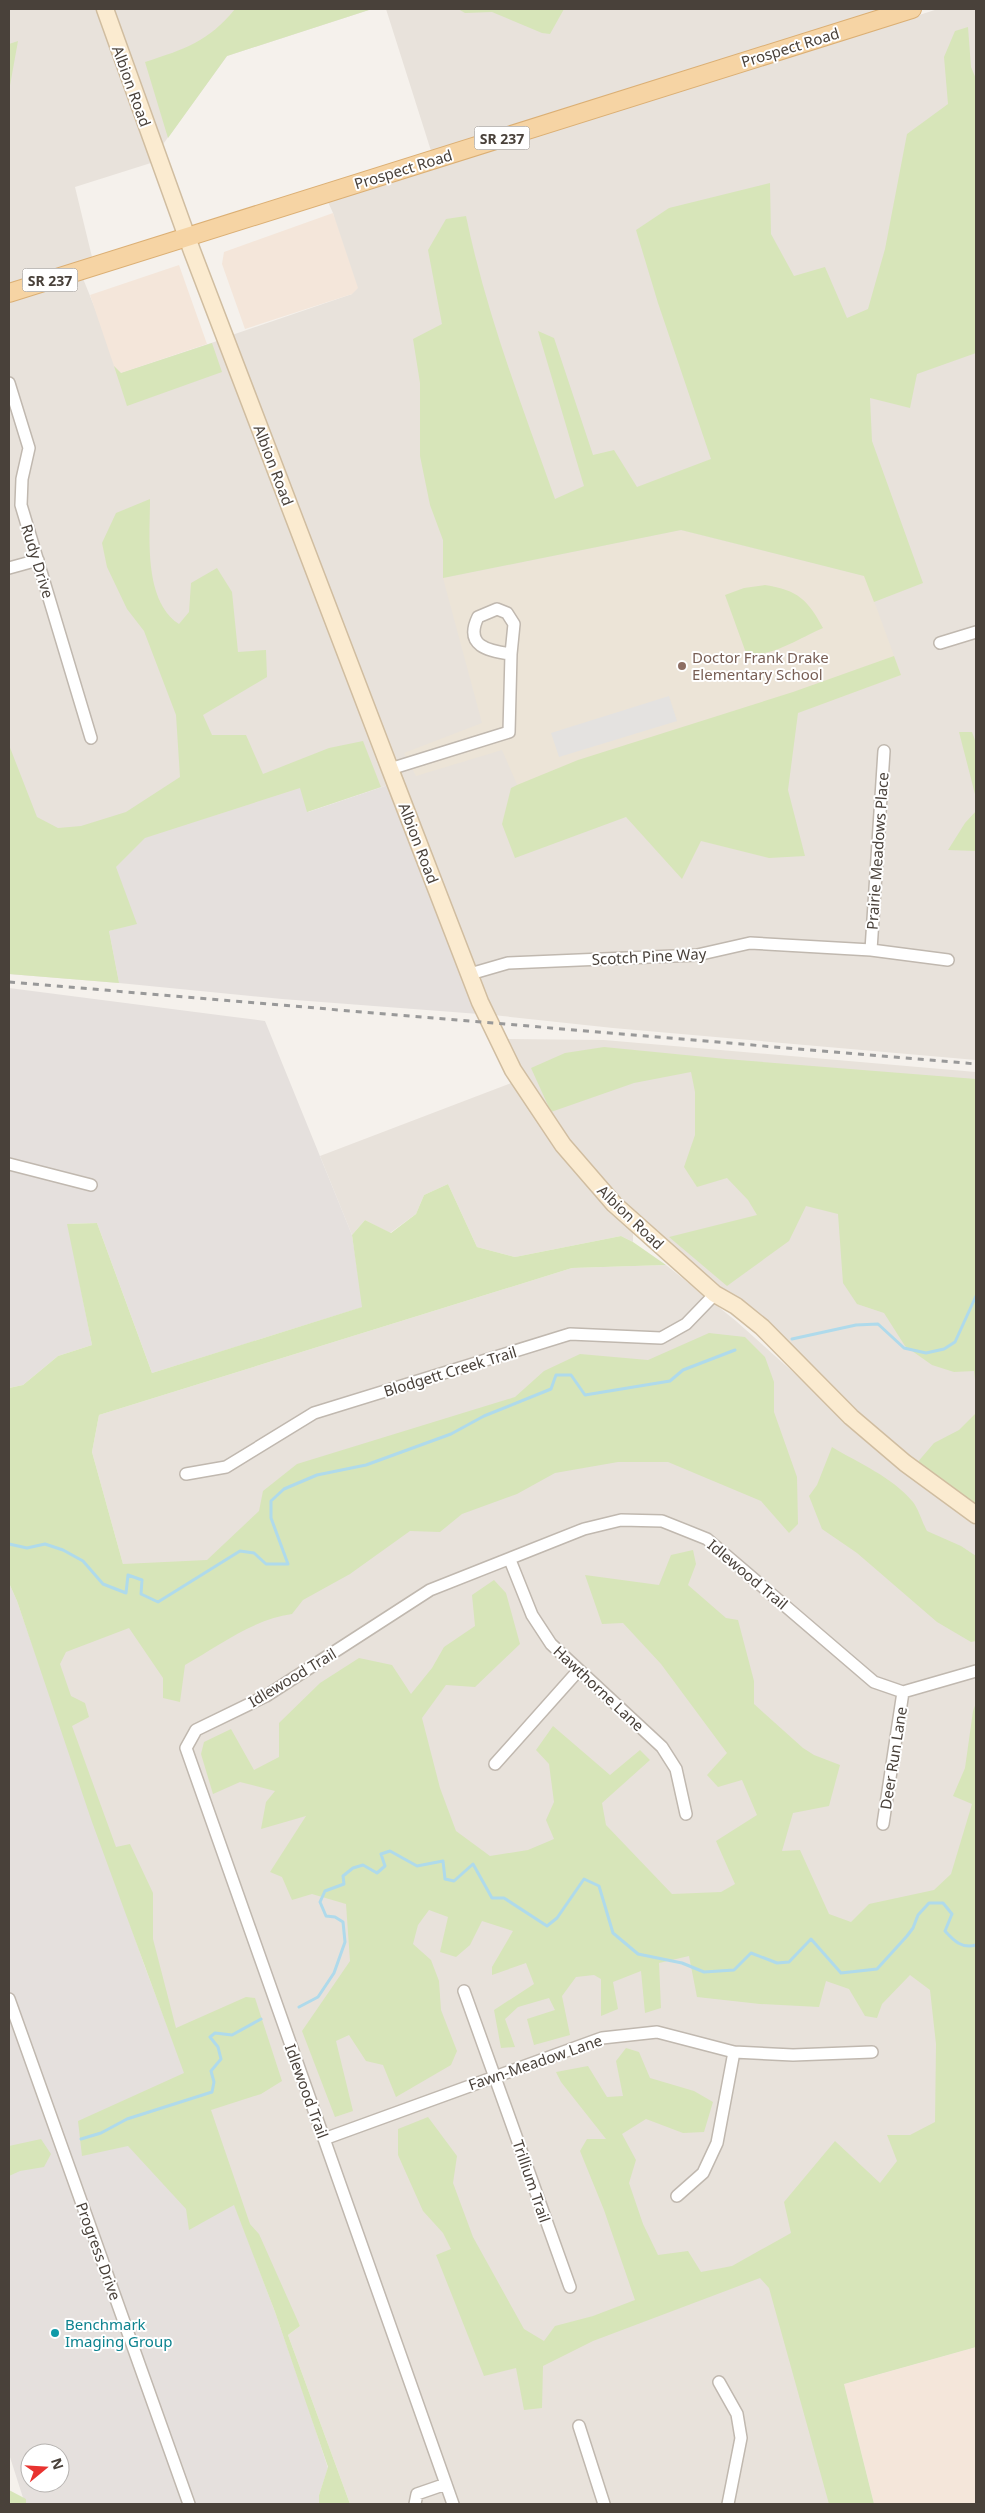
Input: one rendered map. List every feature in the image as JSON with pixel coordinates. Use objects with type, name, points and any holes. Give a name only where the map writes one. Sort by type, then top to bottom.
[{"type":"main road","name":"Prospect Road","points":[[9,293],[912,9]]},
{"type":"street","name":"Albion Road","points":[[105,9],[187,237],[390,770],[490,1023],[513,1070],[563,1145],[614,1204],[715,1294],[736,1306],[762,1327],[851,1417],[905,1463],[976,1515]]},
{"type":"street","name":"Rudy Drive","points":[[9,383],[29,448],[22,479],[21,505],[92,738]]},
{"type":"street","points":[[9,568],[38,560]]},
{"type":"street","points":[[940,643],[976,632]]},
{"type":"street","points":[[390,770],[509,732],[510,654]]},
{"type":"street","name":"Prairie Meadows Place","points":[[871,950],[884,751]]},
{"type":"street","name":"Scotch Pine Way","points":[[470,974],[508,963],[697,955],[750,943],[871,950],[948,960]]},
{"type":"street","points":[[9,1164],[22,1165],[91,1185]]},
{"type":"street","name":"Blodgett Creek Trail","points":[[186,1474],[226,1466],[314,1413],[570,1334],[661,1338],[686,1324],[715,1294]]},
{"type":"street","name":"Idlewood Trail","points":[[453,2504],[186,1748],[196,1730],[266,1696],[430,1590],[510,1560],[584,1529],[621,1520],[662,1522],[708,1540],[874,1682],[904,1692]]},
{"type":"street","name":"Hawthorne Lane","points":[[510,1560],[532,1615],[551,1644],[662,1747],[676,1769],[686,1814]]},
{"type":"street","points":[[495,1764],[578,1671]]},
{"type":"street","points":[[904,1692],[976,1671]]},
{"type":"street","name":"Deer Run Lane","points":[[883,1824],[904,1692]]},
{"type":"street","name":"Trillium Trail","points":[[464,1990],[570,2287]]},
{"type":"street","name":"Progress Drive","points":[[9,1999],[188,2504]]},
{"type":"street","name":"Fawn-Meadow Lane","points":[[324,2139],[602,2038],[657,2032],[734,2052],[793,2055],[872,2052]]},
{"type":"street","points":[[677,2196],[703,2173],[717,2143],[734,2052]]},
{"type":"street","points":[[719,2382],[737,2414],[741,2438],[728,2504]]},
{"type":"street","points":[[579,2426],[604,2504]]},
{"type":"street","points":[[415,2504],[417,2494],[446,2484]]},
{"type":"shaded area","points":[[9,9],[99,9],[154,162],[75,187],[92,257],[9,284]]},
{"type":"shaded area","points":[[113,9],[372,9],[227,56],[161,147]]},
{"type":"shaded area","points":[[386,9],[892,9],[432,154]]},
{"type":"shaded area","points":[[938,9],[976,9],[976,1060],[613,1028],[493,1015],[232,335],[352,294],[333,213],[328,202]]},
{"type":"shaded area","points":[[333,213],[358,288],[352,294],[245,329],[222,264],[224,252]]},
{"type":"shaded area","points":[[179,265],[207,344],[121,373],[114,366],[90,295]]},
{"type":"shaded area","points":[[82,276],[121,373],[220,340],[391,784],[307,812],[109,931],[119,983],[9,974],[9,299]]},
{"type":"shaded area","name":"Doctor Frank Drake Elementary School","points":[[681,530],[865,576],[901,675],[529,812],[502,750],[416,776],[404,753],[482,723],[443,578]]},
{"type":"shaded area","points":[[669,696],[677,721],[559,757],[551,733]]},
{"type":"shaded area","points":[[391,784],[479,1014],[282,999],[119,983],[109,931],[136,923],[116,867],[145,838],[301,788],[308,812]]},
{"type":"shaded area","points":[[9,988],[265,1021],[352,1235],[363,1307],[152,1373],[97,1223],[68,1224],[92,1345],[58,1356],[23,1385],[9,1388]]},
{"type":"shaded area","points":[[505,1039],[604,1040],[976,1072],[976,1512],[914,1466],[747,1309],[621,1206],[551,1119]]},
{"type":"shaded area","points":[[514,1082],[633,1230],[633,1242],[621,1236],[515,1257],[477,1247],[448,1184],[424,1195],[416,1214],[390,1233],[365,1220],[352,1235],[320,1156]]},
{"type":"shaded area","points":[[666,1265],[736,1321],[872,1443],[953,1503],[976,1525],[976,2347],[844,2384],[874,2504],[350,2504],[288,2335],[300,2326],[243,2226],[38,1663],[123,1564],[92,1452],[99,1415],[572,1268]]},
{"type":"shaded area","points":[[9,1583],[17,1601],[145,1967],[275,2312],[328,2468],[319,2495],[319,2504],[25,2504],[21,2493],[70,2493],[70,2443],[20,2443],[20,2488],[9,2454]]},
{"type":"shaded area","points":[[976,2347],[976,2504],[874,2504],[844,2384]]},
{"type":"green space","points":[[235,9],[372,9],[227,56],[168,138],[145,62],[195,43],[215,29]]},
{"type":"green space","points":[[458,9],[564,9],[550,34],[542,33],[492,12],[465,13]]},
{"type":"green space","points":[[968,27],[971,67],[976,79],[976,353],[917,374],[910,408],[870,398],[872,441],[923,583],[874,602],[864,576],[681,530],[443,578],[443,540],[430,505],[420,456],[420,383],[413,339],[442,324],[428,250],[446,219],[466,216],[494,324],[555,499],[584,486],[538,331],[554,338],[593,455],[614,450],[637,487],[711,459],[658,303],[636,230],[669,208],[770,183],[771,234],[794,276],[825,267],[847,318],[868,309],[885,249],[907,134],[948,104],[944,57],[955,31]]},
{"type":"green space","points":[[18,41],[9,91],[9,44]]},
{"type":"green space","points":[[212,343],[222,372],[127,406],[114,366],[121,373]]},
{"type":"green space","points":[[150,499],[151,567],[159,600],[167,613],[179,624],[189,612],[191,583],[217,568],[232,592],[238,652],[266,650],[267,677],[203,715],[212,735],[246,735],[263,774],[329,748],[363,741],[381,787],[307,812],[300,788],[145,838],[116,867],[137,924],[109,931],[119,983],[9,974],[9,745],[37,817],[58,828],[81,826],[126,812],[180,777],[176,715],[144,631],[127,609],[107,567],[102,543],[116,513]]},
{"type":"green space","points":[[765,585],[786,590],[801,598],[807,603],[823,628],[775,650],[765,653],[746,653],[725,595],[744,588]]},
{"type":"green space","points":[[894,656],[901,675],[798,713],[788,790],[805,856],[769,858],[701,841],[682,879],[626,817],[515,858],[502,824],[511,788],[578,760],[793,692]]},
{"type":"green space","points":[[959,732],[972,732],[976,743],[976,798]]},
{"type":"green space","points":[[976,811],[976,851],[948,850],[965,823]]},
{"type":"green space","points":[[604,1047],[976,1079],[976,1388],[974,1371],[954,1372],[932,1365],[905,1346],[884,1313],[857,1304],[843,1283],[838,1214],[806,1206],[789,1241],[727,1286],[669,1237],[757,1215],[748,1200],[727,1178],[697,1187],[684,1167],[695,1135],[695,1092],[691,1072],[634,1083],[551,1112],[531,1068],[565,1053]]},
{"type":"green space","points":[[448,1184],[477,1247],[515,1257],[621,1236],[666,1265],[572,1268],[99,1415],[92,1452],[123,1564],[207,1560],[259,1511],[263,1491],[297,1464],[515,1397],[544,1371],[580,1354],[648,1360],[709,1333],[745,1337],[765,1357],[774,1382],[774,1412],[797,1477],[798,1524],[789,1533],[761,1501],[668,1462],[618,1462],[555,1473],[517,1494],[462,1514],[440,1532],[410,1531],[350,1574],[303,1600],[292,1614],[264,1621],[250,1627],[185,1665],[180,1702],[163,1698],[163,1678],[129,1628],[66,1652],[60,1664],[71,1696],[85,1703],[89,1717],[72,1726],[116,1847],[130,1844],[153,1893],[153,1939],[176,2028],[246,1997],[255,1998],[282,2081],[261,2094],[211,2110],[250,2224],[259,2234],[300,2326],[288,2335],[350,2504],[319,2504],[319,2495],[328,2467],[275,2312],[234,2205],[189,2230],[186,2209],[128,2146],[82,2156],[78,2121],[184,2073],[92,1822],[17,1601],[9,1583],[9,1388],[23,1385],[58,1356],[92,1345],[67,1224],[97,1223],[152,1373],[362,1307],[352,1235],[365,1220],[391,1233],[416,1214],[424,1195]]},
{"type":"green space","points":[[976,1413],[976,1510],[916,1464],[934,1443],[959,1430]]},
{"type":"green space","points":[[832,1447],[875,1471],[895,1485],[913,1502],[927,1531],[961,1546],[976,1556],[976,1641],[971,1642],[937,1622],[857,1553],[822,1529],[809,1496],[817,1485]]},
{"type":"green space","points":[[693,1550],[696,1564],[688,1585],[726,1618],[738,1620],[754,1681],[754,1704],[803,1748],[814,1755],[840,1765],[829,1806],[793,1813],[782,1851],[800,1850],[829,1914],[851,1922],[869,1904],[934,1890],[951,1874],[972,1804],[953,1796],[965,1768],[973,1711],[976,1703],[976,2347],[844,2384],[874,2504],[829,2504],[769,2288],[760,2278],[593,2341],[543,2366],[542,2408],[524,2410],[516,2368],[484,2376],[436,2255],[451,2249],[443,2233],[423,2211],[398,2155],[398,2129],[428,2117],[457,2156],[453,2183],[473,2237],[524,2329],[544,2341],[555,2326],[593,2316],[635,2300],[604,2210],[580,2151],[587,2139],[606,2139],[561,2082],[556,2072],[588,2066],[607,2097],[623,2096],[616,2061],[626,2048],[639,2052],[650,2078],[694,2091],[713,2102],[704,2132],[683,2133],[646,2119],[622,2134],[636,2160],[629,2183],[643,2224],[658,2255],[688,2251],[701,2272],[732,2266],[791,2233],[784,2202],[835,2141],[880,2183],[897,2161],[887,2135],[910,2135],[935,2122],[936,2044],[930,1990],[910,1975],[882,2004],[877,2018],[865,2016],[849,1989],[826,1981],[819,2007],[760,2004],[697,1997],[689,1956],[659,1963],[661,2008],[645,2013],[641,1971],[613,1982],[618,2009],[601,2016],[601,1979],[594,1975],[576,1977],[562,1996],[570,2035],[534,2045],[527,2019],[555,2010],[549,1998],[518,2007],[505,2019],[515,2047],[501,2048],[494,2010],[534,1984],[526,1963],[492,1975],[492,1967],[513,1931],[482,1921],[470,1945],[456,1957],[440,1952],[448,1917],[429,1910],[418,1925],[413,1944],[431,1960],[439,1981],[441,2010],[457,2051],[451,2065],[396,2097],[383,2065],[366,2061],[349,2035],[336,2041],[353,2111],[335,2117],[302,2031],[350,1961],[346,1904],[312,1894],[292,1900],[282,1877],[270,1872],[306,1816],[261,1829],[266,1802],[275,1791],[240,1782],[213,1794],[201,1754],[204,1742],[231,1729],[254,1770],[279,1757],[279,1723],[320,1683],[359,1658],[392,1665],[411,1694],[432,1668],[444,1647],[475,1626],[472,1595],[494,1580],[506,1593],[520,1644],[475,1687],[446,1685],[422,1718],[440,1788],[456,1831],[490,1856],[528,1850],[554,1839],[546,1820],[554,1802],[549,1764],[536,1750],[553,1726],[610,1775],[640,1750],[650,1760],[602,1803],[606,1825],[672,1894],[721,1892],[735,1884],[716,1841],[757,1815],[742,1780],[718,1787],[707,1775],[727,1753],[661,1664],[623,1623],[602,1624],[585,1575],[659,1585],[671,1555]]},
{"type":"green space","points":[[41,2139],[51,2154],[44,2167],[20,2171],[9,2176],[9,2146]]},
{"type":"green space","points":[[9,2490],[26,2499],[26,2504],[9,2504]]},
{"type":"waterway","points":[[792,1339],[856,1325],[878,1324],[904,1348],[926,1353],[944,1349],[955,1342],[976,1296]]},
{"type":"waterway","points":[[9,1544],[27,1548],[45,1544],[63,1550],[83,1561],[103,1584],[126,1593],[128,1575],[142,1580],[141,1594],[158,1602],[240,1551],[254,1553],[266,1564],[288,1564],[271,1518],[271,1501],[284,1489],[317,1475],[366,1465],[451,1434],[484,1416],[551,1389],[556,1375],[571,1375],[585,1395],[670,1381],[683,1370],[735,1350]]},
{"type":"waterway","points":[[299,2007],[318,1997],[334,1973],[345,1942],[343,1922],[335,1917],[326,1916],[320,1902],[325,1891],[344,1884],[343,1876],[353,1868],[363,1865],[377,1873],[385,1866],[381,1854],[390,1851],[417,1866],[443,1861],[445,1879],[454,1881],[473,1864],[492,1898],[504,1898],[547,1926],[557,1918],[584,1879],[599,1886],[613,1933],[638,1954],[682,1963],[704,1972],[734,1970],[751,1953],[777,1963],[789,1962],[811,1939],[841,1973],[877,1969],[907,1936],[913,1928],[918,1915],[929,1903],[943,1903],[952,1914],[945,1931],[952,1938],[962,1945],[976,1945]]},
{"type":"waterway","points":[[81,2139],[101,2133],[127,2119],[212,2092],[214,2082],[211,2071],[221,2059],[218,2047],[210,2037],[215,2033],[232,2035],[261,2019]]},
{"type":"railway","points":[[9,982],[976,1064]]},
{"type":"place","name":"Doctor Frank Drake Elementary School","points":[[682,666]]},
{"type":"place","name":"Benchmark Imaging Group","points":[[55,2333]]}]
